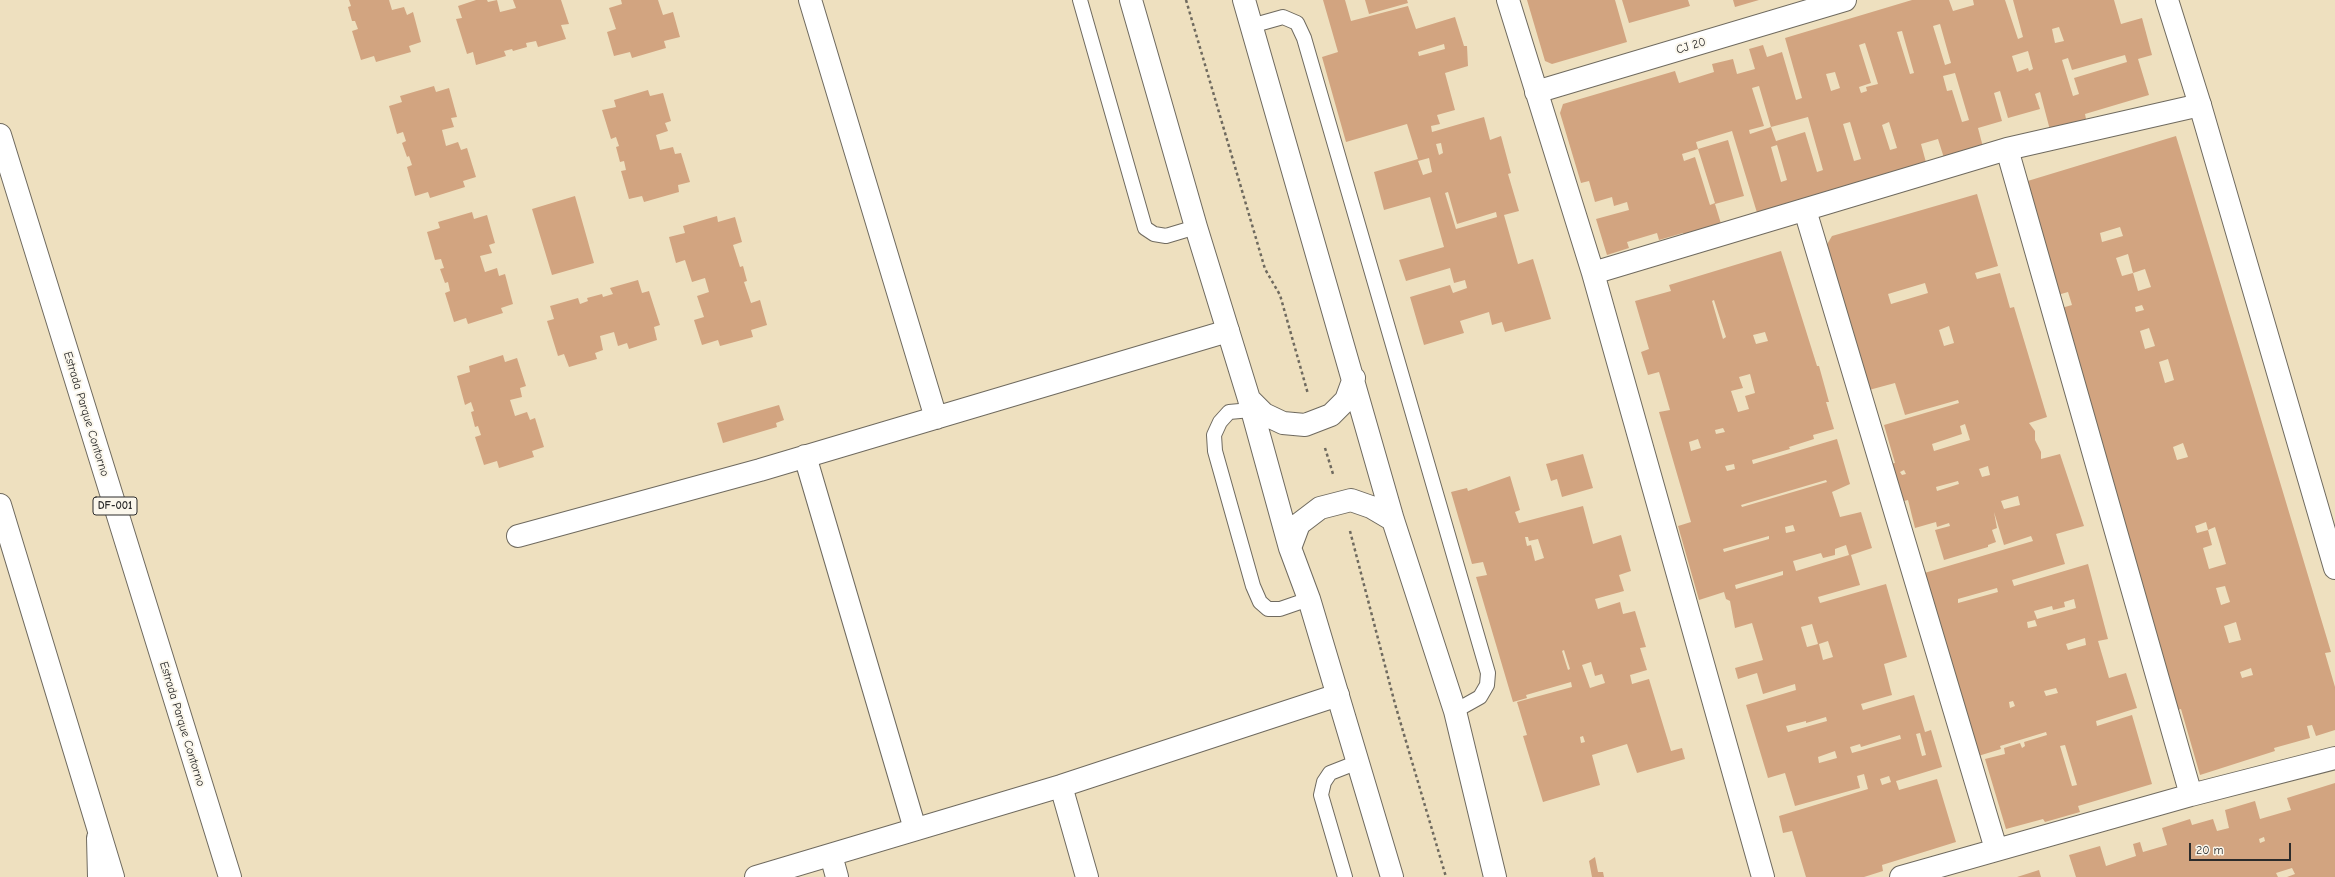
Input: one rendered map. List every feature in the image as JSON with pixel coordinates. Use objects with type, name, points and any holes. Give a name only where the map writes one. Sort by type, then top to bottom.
[{"type":"main road","points":[[810,0],[936,418]]},
{"type":"main road","points":[[1131,0],[1196,226],[1250,404],[1290,548],[1309,599],[1392,877]]},
{"type":"main road","points":[[1244,0],[1354,378],[1393,520],[1455,711],[1495,877]]},
{"type":"main road","points":[[1508,0],[1593,273],[1763,877]]},
{"type":"main road","name":"CJ 20","points":[[1536,92],[1845,0]]},
{"type":"main road","points":[[2167,0],[2200,105],[2335,568]]},
{"type":"main road","points":[[1593,273],[2007,149],[2200,105]]},
{"type":"main road","name":"Estrada Parque Contorno","points":[[0,135],[230,877]]},
{"type":"main road","points":[[2007,149],[2191,795]]},
{"type":"main road","points":[[1805,210],[1996,850]]},
{"type":"main road","points":[[518,536],[805,456],[1228,331]]},
{"type":"main road","points":[[1250,404],[1264,414],[1282,422],[1305,425],[1331,415],[1346,400],[1354,378]]},
{"type":"main road","points":[[805,456],[915,829]]},
{"type":"main road","points":[[1290,548],[1299,524],[1320,508],[1351,500],[1371,507],[1393,520]]},
{"type":"main road","points":[[0,505],[113,877]]},
{"type":"main road","points":[[756,877],[1061,786],[1338,695]]},
{"type":"main road","points":[[1901,877],[2191,795],[2335,758]]},
{"type":"main road","points":[[1061,786],[1086,877]]},
{"type":"main road","points":[[98,829],[99,877]]},
{"type":"main road","points":[[831,855],[837,877]]},
{"type":"lane","points":[[1080,0],[1145,228],[1154,234],[1166,236],[1196,226]]},
{"type":"lane","points":[[1251,26],[1282,17],[1297,23],[1304,38],[1488,673],[1488,685],[1480,697],[1455,711]]},
{"type":"lane","points":[[1250,404],[1229,412],[1220,422],[1214,436],[1216,451],[1253,586],[1260,602],[1268,609],[1280,609],[1309,599]]},
{"type":"lane","points":[[1345,877],[1321,795],[1324,782],[1330,774],[1358,762]]},
{"type":"building","points":[[349,0],[389,0],[392,10],[404,7],[407,15],[413,12],[421,42],[409,46],[411,52],[376,62],[374,56],[361,60],[352,31],[358,29],[355,21],[352,21],[348,7],[351,6]]},
{"type":"building","points":[[476,0],[487,0],[488,2],[497,0],[500,12],[516,8],[513,0],[561,0],[569,24],[561,25],[566,39],[538,47],[536,41],[526,43],[527,47],[513,51],[512,49],[504,51],[506,56],[476,65],[473,52],[467,54],[456,19],[462,18],[458,6]]},
{"type":"building","points":[[621,0],[658,0],[663,15],[673,12],[680,37],[664,41],[666,48],[632,58],[630,52],[614,56],[607,32],[616,29],[609,8],[622,4]]},
{"type":"building","points":[[1323,0],[1345,0],[1351,21],[1408,6],[1416,29],[1455,17],[1464,46],[1467,46],[1468,66],[1445,73],[1455,110],[1437,115],[1440,124],[1431,126],[1432,132],[1484,117],[1490,140],[1501,136],[1511,173],[1508,174],[1519,211],[1504,215],[1518,264],[1533,259],[1551,319],[1505,332],[1502,322],[1492,325],[1489,312],[1460,321],[1464,333],[1424,345],[1410,297],[1450,285],[1453,293],[1467,288],[1465,280],[1454,283],[1450,268],[1406,281],[1399,260],[1444,247],[1430,197],[1384,210],[1374,172],[1418,159],[1407,124],[1346,142],[1322,57],[1338,52]],"holes":[[[1444,44],[1445,49],[1419,56],[1418,52]],[[1441,143],[1443,153],[1439,155],[1436,144]],[[1429,158],[1432,172],[1423,175],[1418,161]],[[1448,192],[1457,224],[1496,212],[1497,217],[1456,229],[1445,193]]]},
{"type":"building","points":[[1365,0],[1407,0],[1408,3],[1369,14]]},
{"type":"building","points":[[1527,0],[1615,0],[1627,42],[1552,64],[1545,61]]},
{"type":"building","points":[[1622,0],[1688,0],[1690,6],[1629,23]]},
{"type":"building","points":[[1733,0],[1759,0],[1735,7]]},
{"type":"building","points":[[1912,0],[1949,0],[1953,11],[1974,5],[1973,0],[2005,0],[2018,39],[2023,37],[2013,0],[2114,0],[2121,24],[2142,18],[2152,55],[2138,59],[2149,95],[2085,114],[2086,119],[2050,130],[2040,92],[2035,94],[2040,109],[2008,118],[2000,91],[1994,93],[2002,121],[1978,128],[1983,147],[1944,158],[1938,139],[1921,144],[1927,166],[1758,216],[1732,131],[1696,142],[1698,149],[1728,140],[1744,196],[1715,204],[1722,227],[1685,237],[1683,233],[1659,240],[1657,233],[1627,242],[1629,248],[1607,255],[1596,219],[1629,210],[1627,202],[1614,206],[1612,197],[1595,202],[1589,181],[1581,183],[1560,113],[1563,104],[1675,71],[1679,83],[1714,72],[1712,64],[1733,59],[1737,74],[1755,69],[1749,49],[1763,45],[1767,57],[1782,52],[1796,100],[1802,98],[1785,38]],"holes":[[[1940,24],[1951,63],[1945,65],[1933,26]],[[2059,27],[2064,41],[2055,43],[2052,29]],[[1902,31],[1914,73],[1910,74],[1897,32]],[[1865,43],[1878,84],[1866,87],[1867,91],[1861,93],[1859,87],[1871,83],[1859,45]],[[2028,51],[2033,69],[2029,71],[2028,68],[2017,72],[2012,56]],[[2125,55],[2127,62],[2074,78],[2079,94],[2073,96],[2062,60],[2068,58],[2072,70]],[[1835,72],[1840,88],[1831,91],[1826,74]],[[1955,73],[1969,120],[1962,122],[1952,90],[1947,91],[1943,76]],[[1759,86],[1771,127],[1750,134],[1749,130],[1764,126],[1752,88]],[[1808,117],[1823,170],[1817,172],[1805,132],[1776,141],[1771,127]],[[1850,122],[1861,159],[1854,161],[1843,124]],[[1889,122],[1897,148],[1890,150],[1882,125]],[[1777,145],[1787,180],[1781,182],[1771,147]],[[1698,149],[1715,203],[1710,205],[1695,157],[1684,161],[1682,154]]]},
{"type":"building","points":[[434,86],[436,92],[449,88],[457,117],[451,118],[454,127],[442,130],[446,146],[458,142],[461,150],[467,148],[476,177],[463,181],[465,187],[430,198],[428,192],[415,196],[407,167],[412,165],[409,156],[407,157],[402,143],[406,141],[403,132],[397,134],[389,106],[402,102],[400,96]]},
{"type":"building","points":[[648,90],[650,96],[663,93],[671,121],[665,123],[668,131],[656,135],[660,150],[673,147],[675,154],[681,153],[690,182],[678,185],[679,192],[644,202],[642,196],[629,199],[621,171],[626,170],[624,161],[620,162],[616,147],[619,146],[616,137],[611,139],[602,110],[616,107],[614,100]]},
{"type":"building","points":[[2176,136],[2331,652],[2325,653],[2335,687],[2335,730],[2316,736],[2312,725],[2307,726],[2310,738],[2274,748],[2275,751],[2200,775],[2181,709],[2177,710],[2058,309],[2072,305],[2068,292],[2054,296],[2021,183]],"holes":[[[2120,227],[2123,236],[2102,242],[2100,233]],[[2128,254],[2133,273],[2122,276],[2116,258]],[[2145,269],[2151,287],[2138,291],[2133,273]],[[2142,305],[2144,310],[2136,312],[2135,307]],[[2149,328],[2155,346],[2145,349],[2140,331]],[[2168,359],[2174,380],[2165,383],[2159,362]],[[2183,443],[2188,457],[2177,460],[2173,447]],[[2206,522],[2208,530],[2197,533],[2195,526]],[[2215,527],[2226,564],[2209,569],[2203,548],[2212,545],[2208,530]],[[2225,586],[2230,602],[2221,605],[2216,588]],[[2236,622],[2241,640],[2229,643],[2224,626]],[[2251,668],[2253,675],[2242,678],[2240,672]]]},
{"type":"building","points":[[1977,194],[1998,266],[1975,273],[1977,279],[2000,273],[2010,308],[2014,307],[2047,417],[2029,423],[2035,431],[2035,440],[2041,452],[2041,459],[2060,454],[2084,526],[2056,534],[2065,564],[2012,580],[2014,586],[2088,564],[2108,639],[2098,641],[2109,678],[2126,673],[2137,708],[2096,721],[2097,726],[2132,715],[2152,784],[2078,806],[2080,812],[2045,822],[2043,819],[2006,829],[1985,759],[2005,754],[2004,748],[2020,743],[2022,748],[2025,746],[2024,742],[2047,735],[2046,732],[2000,746],[2001,749],[1975,757],[1921,574],[2033,541],[2031,536],[2004,545],[1994,512],[1997,528],[1992,530],[1996,542],[1988,545],[1988,547],[1944,560],[1935,530],[1950,526],[1949,523],[1937,527],[1936,522],[1915,528],[1908,500],[1900,502],[1889,464],[1895,463],[1884,425],[1959,403],[1958,400],[1905,415],[1895,383],[1869,390],[1826,246],[1832,236]],"holes":[[[1925,283],[1928,293],[1891,304],[1888,294]],[[1949,326],[1954,343],[1944,346],[1939,330]],[[1965,424],[1970,440],[1934,451],[1932,444],[1962,434],[1960,426]],[[1988,466],[1990,475],[1982,477],[1979,469]],[[1904,470],[1906,474],[1902,475],[1900,472]],[[1958,481],[1959,484],[1937,491],[1936,487]],[[2018,496],[2020,505],[2004,509],[2001,501]],[[1997,588],[1998,592],[1958,603],[1958,599]],[[2074,599],[2076,608],[2037,619],[2034,611],[2052,606],[2053,610],[2065,607],[2064,602]],[[2035,620],[2037,626],[2028,628],[2027,622]],[[2085,638],[2086,645],[2068,650],[2066,644]],[[2056,688],[2058,693],[2046,696],[2044,691]],[[2013,701],[2015,706],[2010,708],[2009,702]],[[2065,745],[2077,785],[2072,786],[2060,746]]]},
{"type":"building","points":[[575,196],[594,263],[552,275],[532,209]]},
{"type":"building","points":[[472,212],[474,219],[487,215],[495,243],[489,245],[492,253],[480,256],[485,272],[497,268],[499,276],[505,274],[513,304],[501,308],[503,313],[468,324],[466,318],[454,322],[445,293],[450,291],[448,282],[445,283],[440,269],[444,268],[441,259],[435,260],[427,232],[440,228],[438,222]]},
{"type":"building","points":[[717,216],[718,222],[735,217],[742,242],[733,245],[740,267],[743,266],[747,281],[744,282],[751,303],[760,300],[767,325],[751,330],[753,337],[720,346],[718,340],[702,345],[694,320],[704,317],[697,296],[709,292],[705,278],[692,282],[685,260],[676,263],[669,237],[685,233],[683,226]]},
{"type":"building","points":[[1781,251],[1817,366],[1819,366],[1829,402],[1826,402],[1834,429],[1813,435],[1814,439],[1789,447],[1790,449],[1752,460],[1753,464],[1837,439],[1850,484],[1832,492],[1840,517],[1861,512],[1872,548],[1851,555],[1860,585],[1818,597],[1820,603],[1886,584],[1907,657],[1884,664],[1892,695],[1861,704],[1863,710],[1914,695],[1925,732],[1931,730],[1942,767],[1896,781],[1899,790],[1937,779],[1956,842],[1882,865],[1883,871],[1864,877],[1806,877],[1792,831],[1783,833],[1779,816],[1868,789],[1864,774],[1857,776],[1860,788],[1795,806],[1785,773],[1768,778],[1746,705],[1796,690],[1795,684],[1763,694],[1757,673],[1738,679],[1735,668],[1763,660],[1752,623],[1735,628],[1730,601],[1726,599],[1724,592],[1699,600],[1678,526],[1691,522],[1659,412],[1670,410],[1659,372],[1648,375],[1641,352],[1649,349],[1635,301],[1671,291],[1669,285]],"holes":[[[1714,300],[1726,337],[1723,339],[1712,301]],[[1765,332],[1768,341],[1756,344],[1753,335]],[[1750,374],[1755,393],[1745,396],[1749,409],[1738,412],[1731,391],[1743,388],[1739,377]],[[1723,428],[1725,432],[1716,434],[1715,430]],[[1698,439],[1701,448],[1691,451],[1689,442]],[[1734,464],[1735,469],[1727,471],[1725,466]],[[1826,480],[1827,482],[1742,507],[1741,505]],[[1793,525],[1795,531],[1786,533],[1785,527]],[[1769,536],[1769,539],[1724,552],[1723,549]],[[1846,545],[1849,555],[1796,571],[1793,561],[1821,553],[1823,558],[1835,555],[1835,549]],[[1783,571],[1783,575],[1736,589],[1735,585]],[[1812,624],[1818,644],[1807,647],[1801,627]],[[1828,641],[1833,657],[1823,660],[1819,644]],[[1826,717],[1827,721],[1788,732],[1786,726],[1806,721],[1806,723]],[[1920,733],[1926,755],[1922,756],[1916,734]],[[1900,735],[1901,739],[1852,753],[1850,747],[1860,744],[1861,747]],[[1835,751],[1837,758],[1819,763],[1818,757]],[[1889,776],[1891,782],[1882,785],[1880,779]]]},
{"type":"building","points":[[638,280],[642,293],[649,291],[660,325],[654,327],[657,340],[629,349],[627,343],[618,346],[614,332],[600,336],[603,350],[595,353],[597,359],[569,367],[564,354],[558,356],[547,321],[554,319],[550,306],[578,298],[580,304],[588,301],[587,298],[602,294],[603,297],[613,294],[610,288]]},
{"type":"building","points":[[503,355],[505,362],[517,358],[526,386],[520,388],[522,397],[510,400],[515,416],[527,412],[530,420],[535,418],[544,447],[532,451],[534,457],[499,468],[497,461],[484,465],[475,437],[481,435],[478,426],[475,427],[471,412],[474,411],[471,402],[465,405],[457,376],[470,372],[469,366]]},
{"type":"building","points":[[779,405],[784,420],[776,423],[777,427],[723,443],[717,423]]},
{"type":"building","points":[[1583,454],[1593,488],[1562,497],[1557,479],[1551,481],[1546,464]]},
{"type":"building","points":[[1510,476],[1520,510],[1515,512],[1519,523],[1583,506],[1593,544],[1621,535],[1631,571],[1619,575],[1624,591],[1595,599],[1598,609],[1620,602],[1623,614],[1635,611],[1646,647],[1640,648],[1647,670],[1630,675],[1632,684],[1649,679],[1671,751],[1682,748],[1685,759],[1637,773],[1627,744],[1592,755],[1600,785],[1543,802],[1523,736],[1527,735],[1517,702],[1572,687],[1571,682],[1526,695],[1527,698],[1513,702],[1476,577],[1487,575],[1483,562],[1472,564],[1451,492],[1467,488],[1468,491]],"holes":[[[1525,537],[1528,537],[1529,541],[1538,539],[1544,558],[1535,561],[1531,545],[1527,546]],[[1564,650],[1570,669],[1568,670],[1562,651]],[[1591,662],[1595,676],[1602,674],[1605,683],[1590,688],[1582,665]],[[1583,736],[1585,742],[1581,743],[1580,737]]]},
{"type":"building","points":[[2335,783],[2335,877],[2287,877],[2295,874],[2292,868],[2276,873],[2278,877],[2076,877],[2069,855],[2100,846],[2106,866],[2136,856],[2133,844],[2140,842],[2143,852],[2167,845],[2162,828],[2190,819],[2192,825],[2213,819],[2217,831],[2229,828],[2225,810],[2255,801],[2260,819],[2291,810],[2287,798]],"holes":[[[2264,837],[2265,841],[2260,843],[2259,839]]]},
{"type":"building","points":[[1595,857],[1598,872],[1603,872],[1604,877],[1592,877],[1589,861]]},
{"type":"building","points":[[2039,870],[2041,877],[2017,877]]}]
